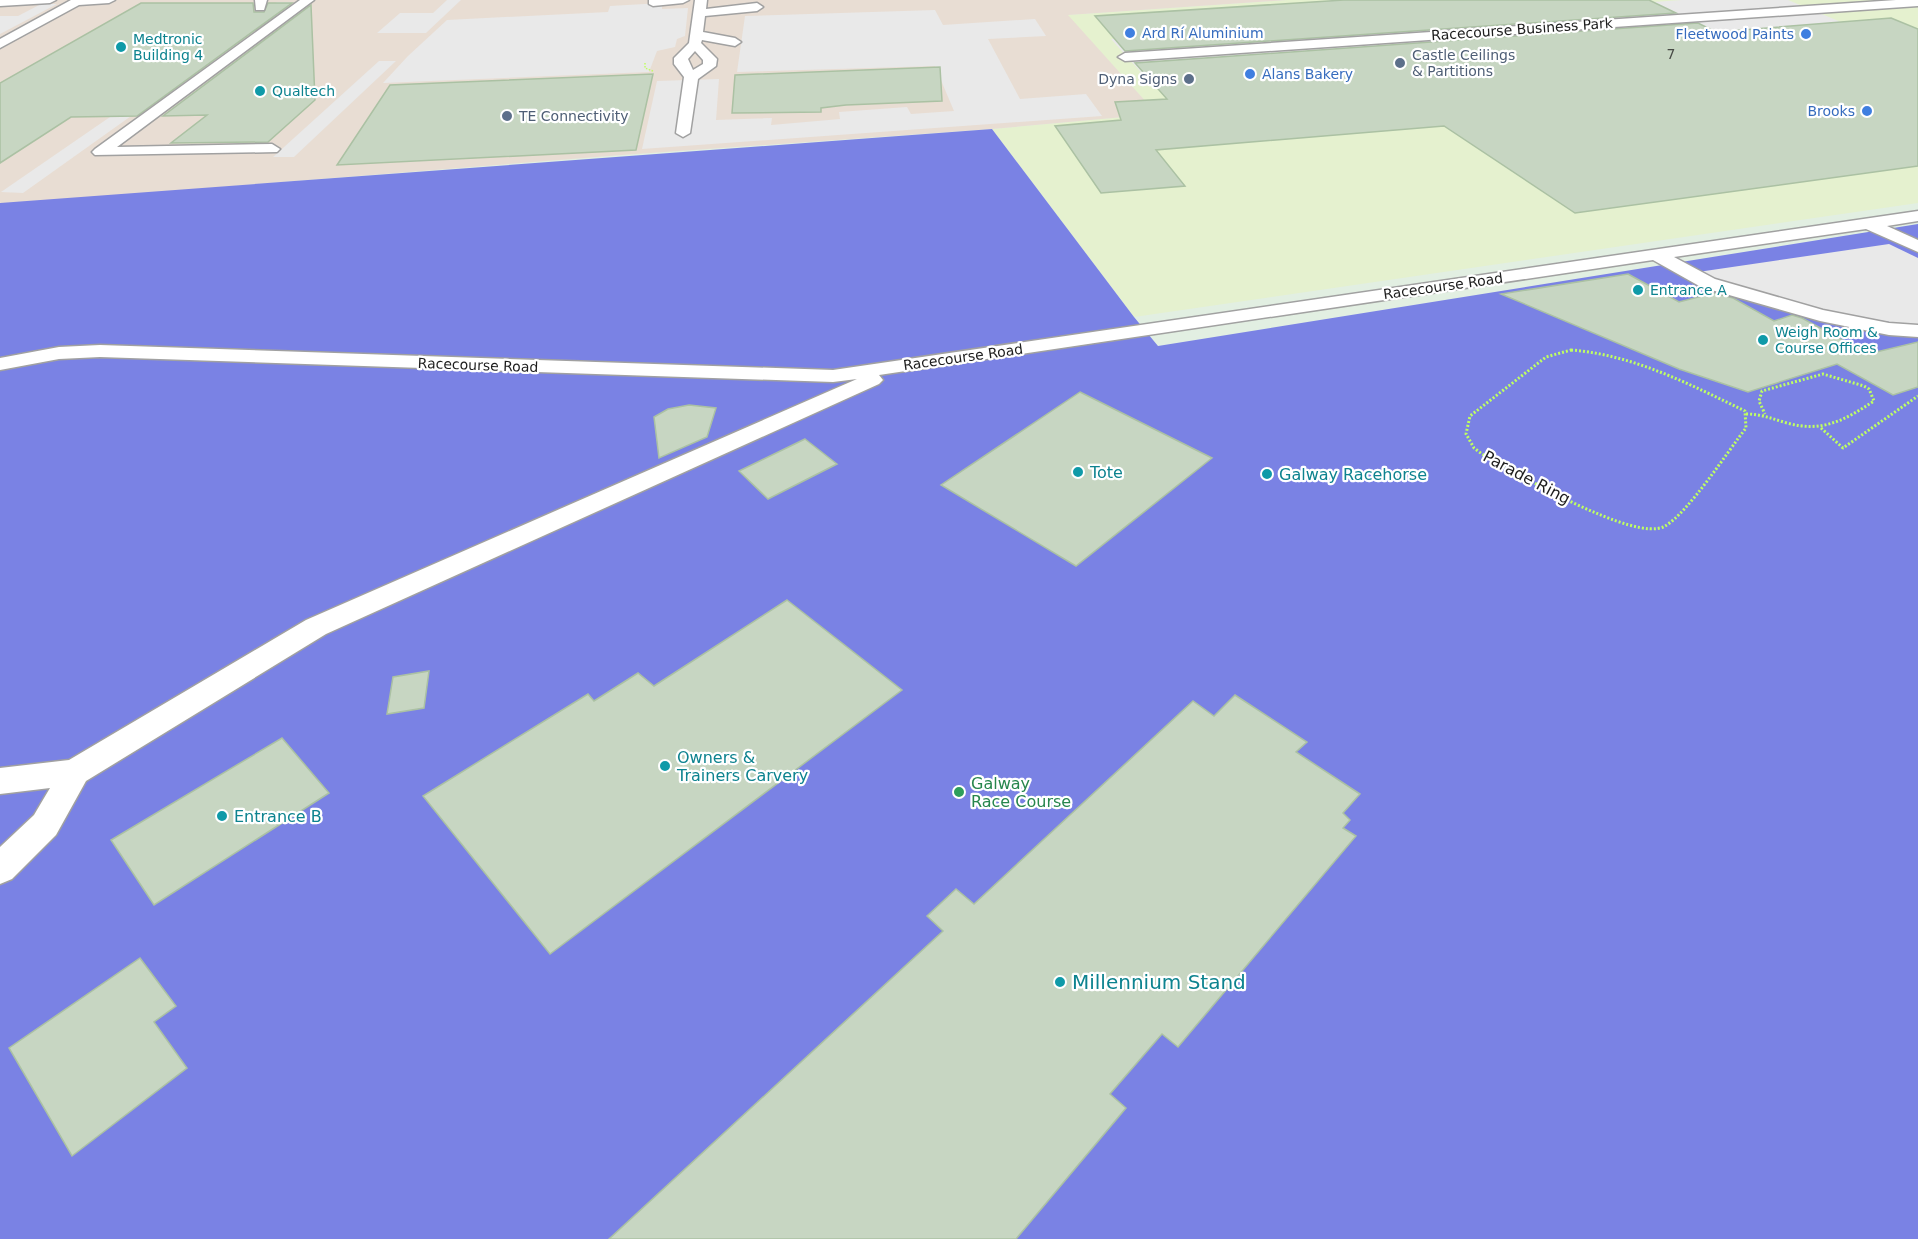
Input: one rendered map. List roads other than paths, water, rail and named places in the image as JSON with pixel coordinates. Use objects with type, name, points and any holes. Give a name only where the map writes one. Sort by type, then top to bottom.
[{"type":"lane","points":[[0,2],[50,0]]},
{"type":"lane","points":[[0,44],[79,1],[109,0]]},
{"type":"lane","points":[[272,149],[100,152],[308,0]]},
{"type":"lane","points":[[653,2],[683,0]]},
{"type":"lane","name":"Racecourse Business Park","points":[[1125,57],[1918,2]]},
{"type":"lane","points":[[683,133],[691,77],[681,64],[681,58],[696,40],[700,6],[757,7]]},
{"type":"lane","points":[[696,40],[735,42]]},
{"type":"lane","points":[[691,77],[709,66],[710,59],[696,40]]},
{"type":"lane","name":"Racecourse Road","points":[[0,364],[59,353],[100,351],[833,376],[1918,216]]},
{"type":"lane","points":[[1870,224],[1918,247]]},
{"type":"lane","points":[[1655,254],[1719,286],[1820,315],[1889,329],[1918,331]]},
{"type":"lane","points":[[0,781],[75,772],[316,627],[906,366]]},
{"type":"lane","points":[[0,869],[45,825],[75,772]]},
{"type":"place","name":"Ard Rí Aluminium","points":[[1130,33]]},
{"type":"place","name":"Fleetwood Paints","points":[[1806,34]]},
{"type":"place","name":"Medtronic Building 4","points":[[121,47]]},
{"type":"place","name":"Castle Ceilings & Partitions","points":[[1400,63]]},
{"type":"place","name":"Alans Bakery","points":[[1250,74]]},
{"type":"place","name":"Dyna Signs","points":[[1189,79]]},
{"type":"place","name":"Qualtech","points":[[260,91]]},
{"type":"place","name":"Brooks","points":[[1867,111]]},
{"type":"place","name":"TE Connectivity","points":[[507,116]]},
{"type":"place","name":"Entrance A","points":[[1638,290]]},
{"type":"place","name":"Weigh Room & Course Offices","points":[[1763,340]]},
{"type":"place","name":"Tote","points":[[1078,472]]},
{"type":"place","name":"Galway Racehorse","points":[[1267,474]]},
{"type":"place","name":"Owners & Trainers Carvery","points":[[665,766]]},
{"type":"place","name":"Galway Race Course","points":[[959,792]]},
{"type":"place","name":"Entrance B","points":[[222,816]]},
{"type":"place","name":"Millennium Stand","points":[[1060,982]]}]
